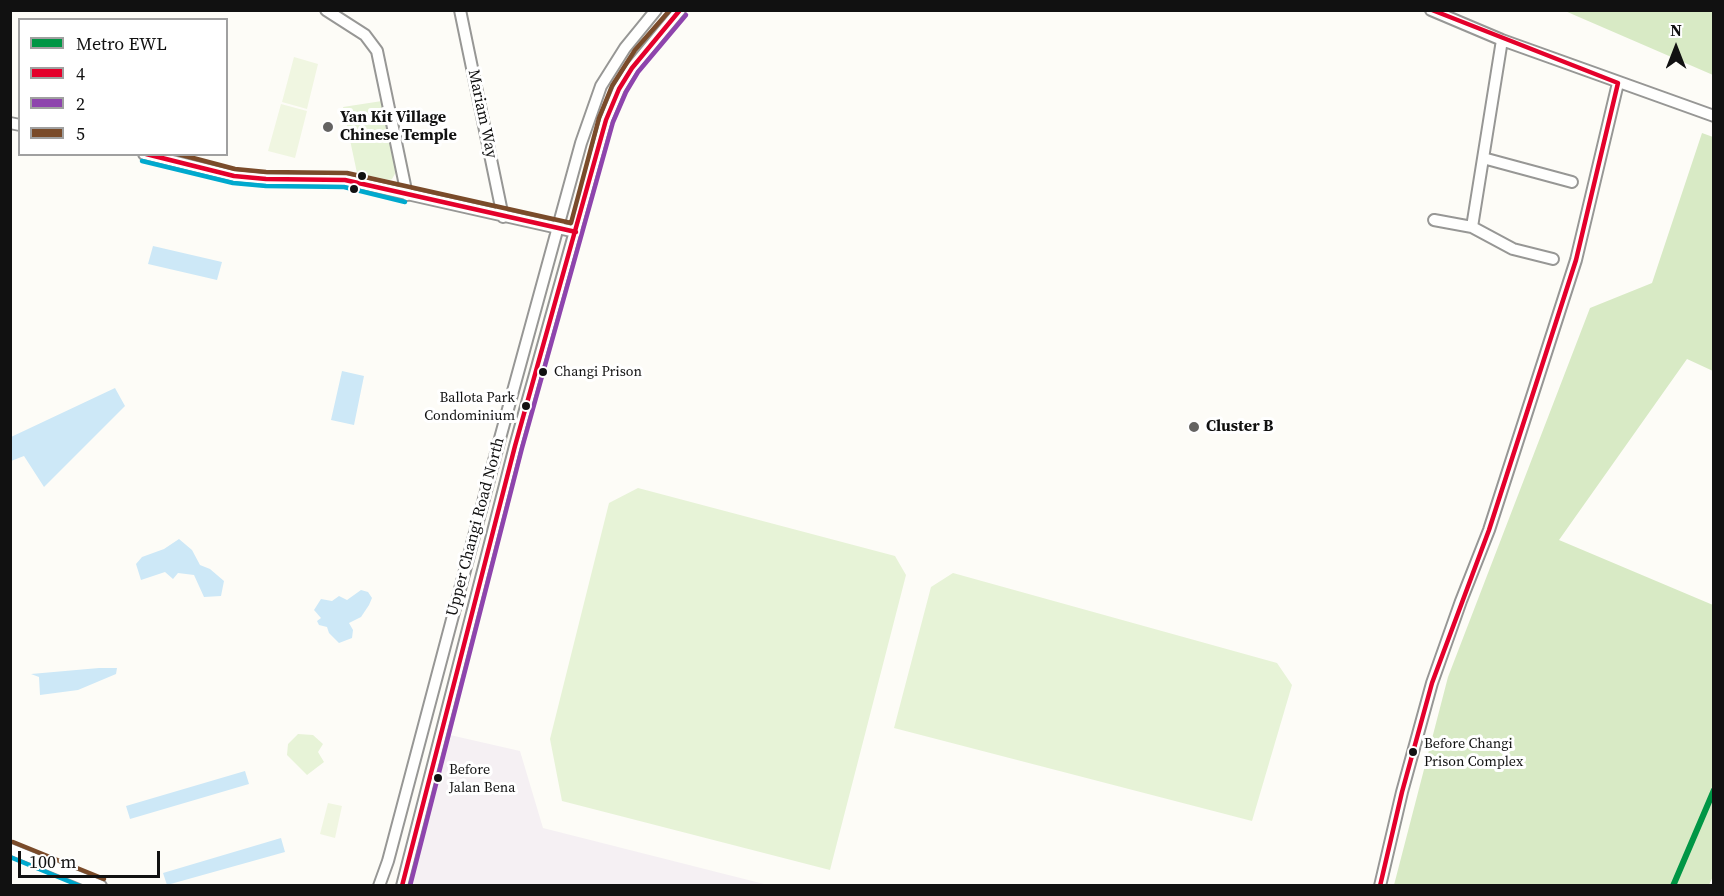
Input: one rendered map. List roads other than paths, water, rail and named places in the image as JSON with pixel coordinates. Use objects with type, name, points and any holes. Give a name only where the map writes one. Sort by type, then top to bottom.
[{"type":"street","points":[[326,10],[365,35],[377,51],[407,195]]},
{"type":"street","name":"Mariam Way","points":[[460,10],[503,217]]},
{"type":"street","name":"Upper Changi Road North","points":[[379,885],[388,861],[581,143],[601,86],[625,48],[656,10]]},
{"type":"street","name":"Upper Changi Road North","points":[[402,885],[480,590],[515,446],[606,120],[619,89],[641,54],[680,10]]},
{"type":"street","points":[[1431,10],[1502,40],[1713,116]]},
{"type":"street","points":[[1472,227],[1502,40]]},
{"type":"street","points":[[1380,885],[1402,792],[1432,683],[1489,530],[1576,260],[1618,83]]},
{"type":"street","points":[[152,156],[234,176],[266,180],[345,180],[576,232]]},
{"type":"street","points":[[1483,158],[1572,183]]},
{"type":"street","points":[[1434,220],[1472,227],[1513,249],[1553,259]]},
{"type":"street","points":[[458,595],[480,590]]},
{"type":"street","points":[[10,849],[101,885]]},
{"type":"water","points":[[153,246],[222,262],[217,280],[148,264]]},
{"type":"water","points":[[342,371],[364,376],[354,425],[331,420]]},
{"type":"water","points":[[115,388],[125,406],[44,487],[24,456],[11,461],[11,437]]},
{"type":"water","points":[[179,539],[192,550],[200,565],[210,569],[224,581],[221,596],[204,597],[194,575],[178,573],[173,579],[165,572],[141,580],[136,564],[142,557],[164,549]]},
{"type":"water","points":[[361,590],[368,592],[372,598],[361,617],[349,623],[353,630],[352,638],[339,643],[329,633],[327,627],[319,625],[317,621],[321,618],[314,610],[321,599],[332,601],[339,596],[347,600]]},
{"type":"water","points":[[117,668],[116,674],[78,690],[40,695],[39,677],[31,674]]},
{"type":"water","points":[[245,771],[249,784],[130,819],[126,806]]},
{"type":"water","points":[[281,838],[285,852],[167,885],[163,873]]},
{"type":"metro line","name":"EWL","points":[[1673,886],[1714,790]]},
{"type":"place","name":"Yan Kit Village Chinese Temple","points":[[328,127]]},
{"type":"place","name":"Changi Prison","points":[[543,372]]},
{"type":"place","name":"Ballota Park Condominium","points":[[526,406]]},
{"type":"place","name":"Cluster B","points":[[1194,427]]},
{"type":"place","name":"Before Changi Prison Complex","points":[[1413,752]]},
{"type":"place","name":"Before Jalan Bena","points":[[438,778]]}]
